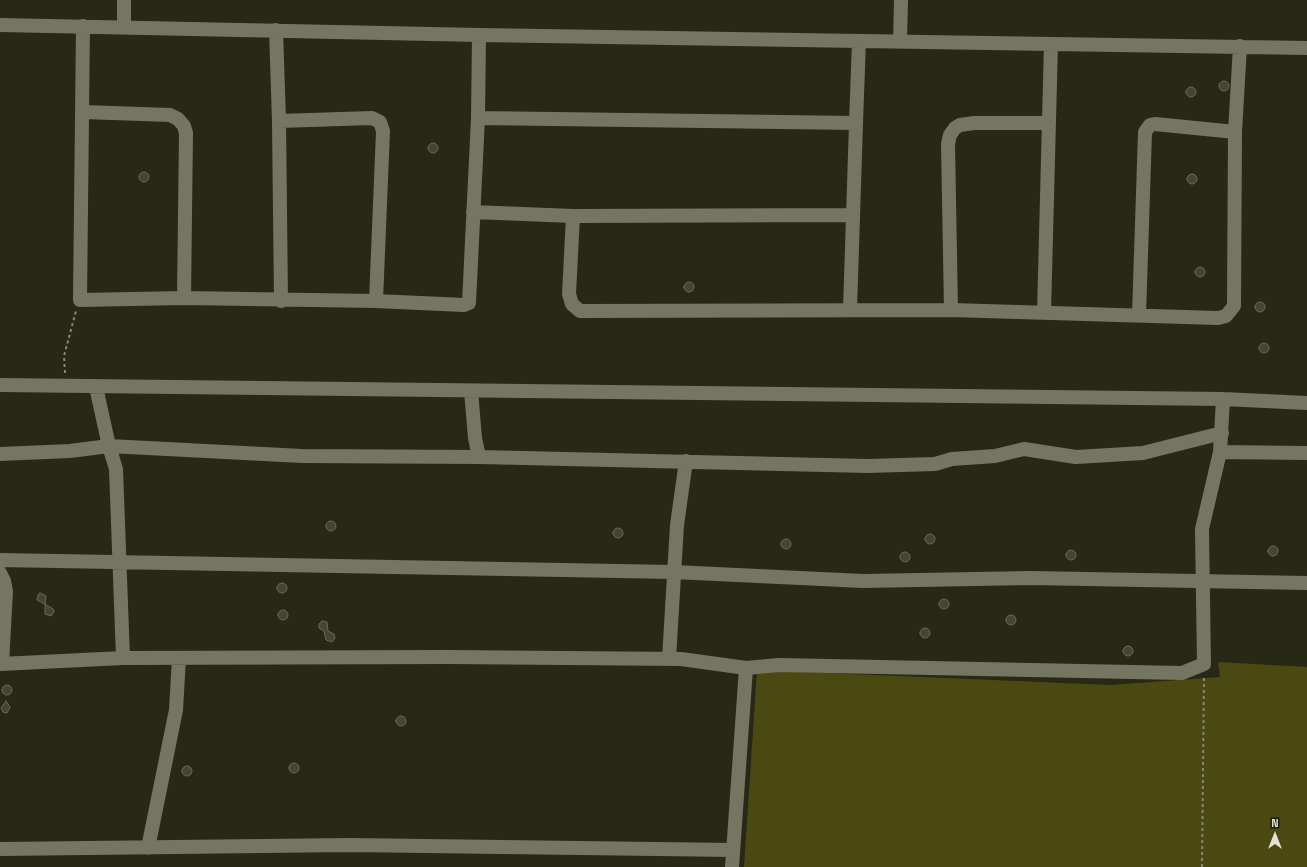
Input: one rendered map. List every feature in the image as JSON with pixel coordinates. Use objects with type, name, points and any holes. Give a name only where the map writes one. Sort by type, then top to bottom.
[{"type":"street","points":[[124,0],[124,27]]},
{"type":"street","points":[[900,41],[901,0]]},
{"type":"street","points":[[0,24],[479,35],[1307,48]]},
{"type":"street","points":[[83,26],[80,300],[184,298],[376,301],[464,305],[469,303],[478,118],[479,35]]},
{"type":"street","points":[[276,30],[279,121],[281,300]]},
{"type":"street","points":[[850,310],[859,41]]},
{"type":"street","points":[[1044,312],[1051,44]]},
{"type":"street","points":[[573,216],[569,294],[572,304],[580,311],[951,310],[1218,318],[1226,316],[1234,306],[1235,132],[1240,46]]},
{"type":"street","points":[[83,112],[170,115],[178,119],[184,126],[186,133],[184,298]]},
{"type":"street","points":[[279,121],[372,118],[377,120],[382,126],[376,301]]},
{"type":"street","points":[[478,118],[856,123]]},
{"type":"street","points":[[951,310],[948,144],[950,135],[954,128],[960,125],[974,123],[1049,123]]},
{"type":"street","points":[[1139,315],[1145,132],[1150,126],[1156,124],[1235,132]]},
{"type":"street","points":[[473,212],[573,216],[852,215]]},
{"type":"street","points":[[0,385],[1222,399],[1307,403]]},
{"type":"street","points":[[96,387],[108,446],[116,469],[118,563],[123,658]]},
{"type":"street","points":[[471,391],[475,438],[479,457]]},
{"type":"street","points":[[0,573],[4,581],[6,591],[1,664],[123,658],[448,657],[669,659],[711,662],[746,668],[779,665],[1182,673],[1204,664],[1204,580],[1202,529],[1220,452],[1222,433],[1222,399]]},
{"type":"street","points":[[0,454],[70,451],[108,446],[302,456],[479,457],[868,466],[935,464],[952,459],[995,456],[1024,449],[1076,457],[1150,452],[1222,433]]},
{"type":"street","points":[[1220,452],[1307,453]]},
{"type":"street","points":[[669,659],[677,525],[686,461]]},
{"type":"street","points":[[0,560],[674,572],[863,581],[1030,578],[1307,582]]},
{"type":"street","points":[[148,848],[176,710],[179,658]]},
{"type":"street","points":[[732,867],[746,668]]},
{"type":"street","points":[[0,849],[349,845],[733,850]]},
{"type":"path","points":[[65,386],[64,356],[80,300]]},
{"type":"path","points":[[1202,867],[1204,664]]},
{"type":"shaded area","points":[[1218,662],[1307,667],[1307,867],[744,867],[757,670],[1111,685],[1220,677]]},
{"type":"building","points":[[1224,81],[1229,86],[1224,91],[1219,86]]},
{"type":"building","points":[[1189,87],[1193,87],[1196,92],[1193,97],[1189,97],[1186,94],[1186,90]]},
{"type":"building","points":[[433,143],[438,148],[433,153],[428,148]]},
{"type":"building","points":[[142,172],[146,172],[149,177],[146,182],[142,182],[139,179],[139,175]]},
{"type":"building","points":[[1192,174],[1197,179],[1192,184],[1187,179]]},
{"type":"building","points":[[1200,267],[1205,272],[1200,277],[1195,272]]},
{"type":"building","points":[[689,282],[694,287],[689,292],[684,287]]},
{"type":"building","points":[[1260,302],[1265,307],[1260,312],[1255,307]]},
{"type":"building","points":[[1264,343],[1269,348],[1264,353],[1259,348]]},
{"type":"building","points":[[329,521],[333,521],[336,526],[333,531],[329,531],[326,528],[326,524]]},
{"type":"building","points":[[616,528],[620,528],[623,533],[620,538],[616,538],[613,535],[613,531]]},
{"type":"building","points":[[930,534],[935,539],[930,544],[925,539]]},
{"type":"building","points":[[784,539],[788,539],[791,544],[788,549],[784,549],[781,546],[781,542]]},
{"type":"building","points":[[1273,546],[1278,551],[1273,556],[1268,551]]},
{"type":"building","points":[[1069,550],[1073,550],[1076,555],[1073,560],[1069,560],[1066,557],[1066,553]]},
{"type":"building","points":[[903,552],[907,552],[910,557],[907,562],[903,562],[900,559],[900,555]]},
{"type":"building","points":[[280,583],[284,583],[287,588],[284,593],[280,593],[277,590],[277,586]]},
{"type":"building","points":[[40,593],[46,596],[45,604],[37,600]]},
{"type":"building","points":[[944,599],[949,604],[944,609],[939,604]]},
{"type":"building","points":[[45,604],[53,609],[54,612],[51,616],[45,614]]},
{"type":"building","points":[[283,610],[288,615],[283,620],[278,615]]},
{"type":"building","points":[[1011,615],[1016,620],[1011,625],[1006,620]]},
{"type":"building","points":[[322,621],[327,622],[328,631],[334,634],[335,638],[332,642],[326,640],[324,631],[319,628],[319,624]]},
{"type":"building","points":[[923,628],[927,628],[930,633],[927,638],[923,638],[920,635],[920,631]]},
{"type":"building","points":[[1128,646],[1133,651],[1128,656],[1123,651]]},
{"type":"building","points":[[5,685],[9,685],[11,686],[11,694],[5,695],[2,692],[2,688]]},
{"type":"building","points":[[6,701],[10,707],[7,713],[3,712],[1,708]]},
{"type":"building","points":[[399,716],[403,716],[406,721],[403,726],[399,726],[396,723],[396,719]]},
{"type":"building","points":[[294,763],[299,768],[294,773],[289,768]]},
{"type":"building","points":[[187,766],[192,771],[187,776],[182,771]]}]
